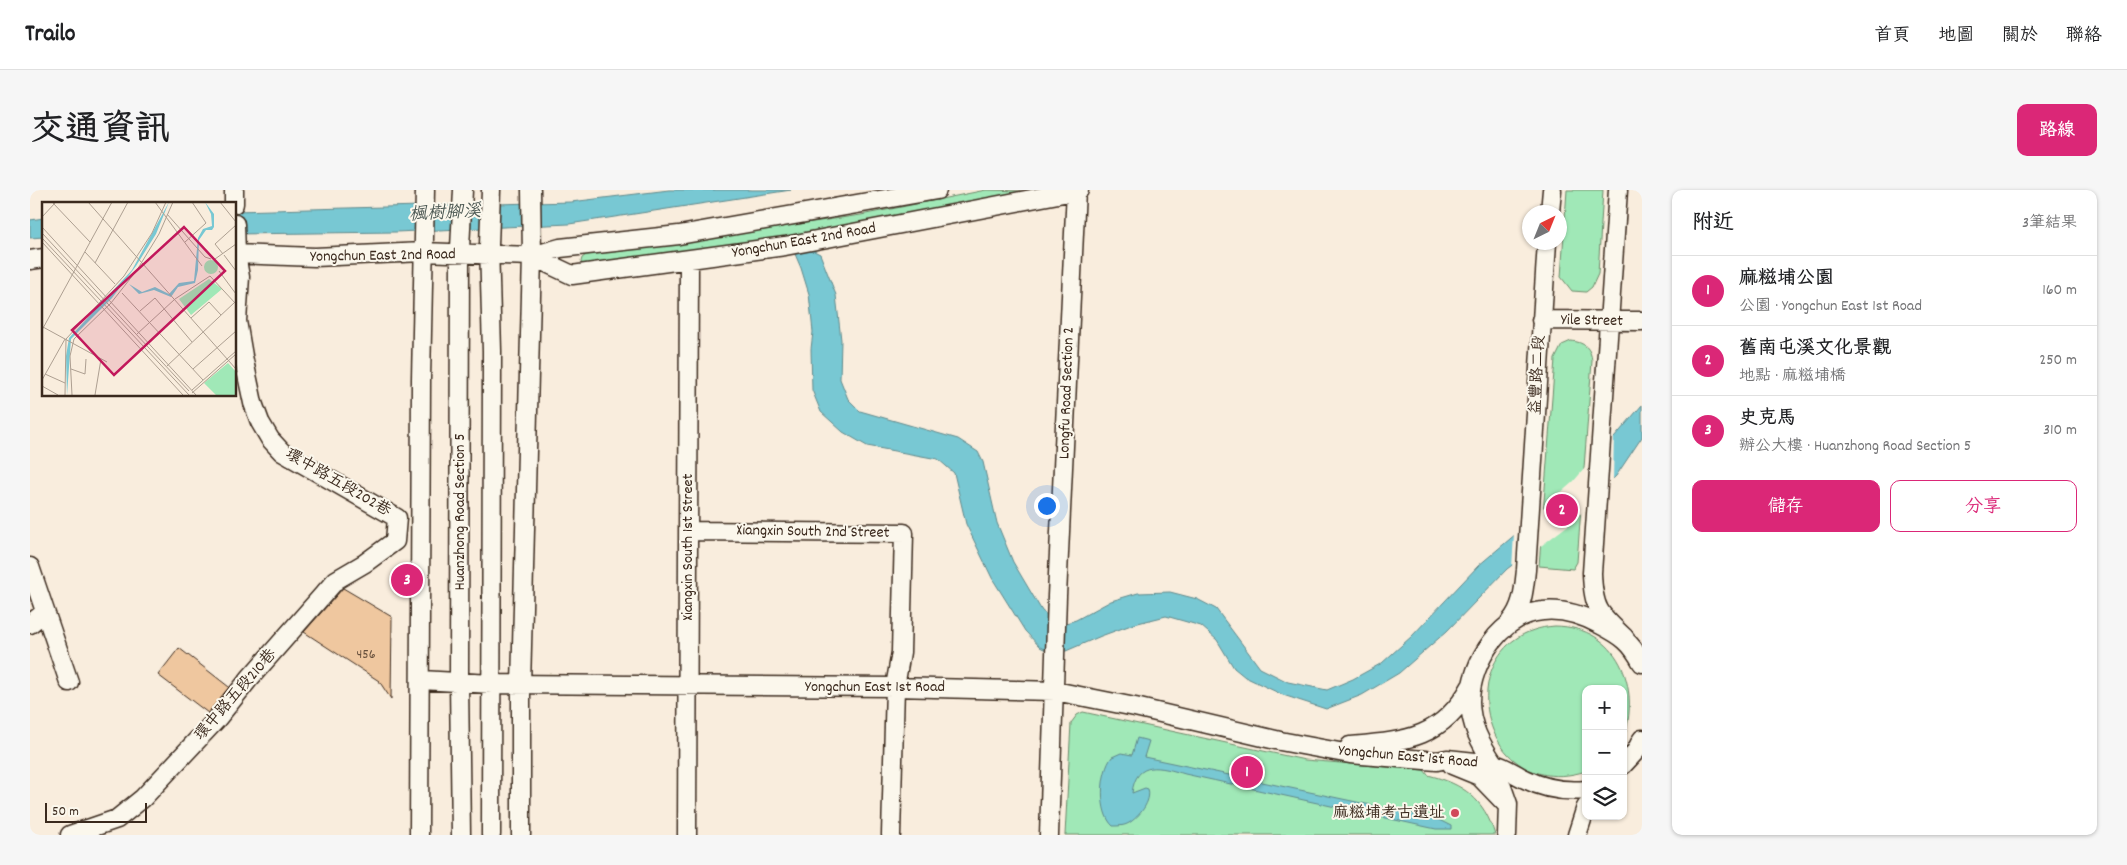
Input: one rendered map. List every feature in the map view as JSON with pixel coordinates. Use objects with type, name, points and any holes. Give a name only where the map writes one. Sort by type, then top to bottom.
[{"type":"street","points":[[419,835],[424,190]]},
{"type":"street","name":"Huanzhong Road Section 5","points":[[461,835],[459,683],[460,251],[463,190]]},
{"type":"street","name":"Huanzhong Road Section 5","points":[[490,190],[492,350],[491,835]]},
{"type":"street","points":[[521,835],[521,684],[532,252],[531,190]]},
{"type":"street","name":"Yongchun East 2nd Road","points":[[236,254],[315,257],[423,249],[532,252],[679,235],[937,190]]},
{"type":"street","name":"Yongchun East 2nd Road","points":[[532,252],[572,275],[785,246],[1077,190]]},
{"type":"street","name":"Longfu Road Section 2","points":[[1055,691],[1057,596],[1077,190]]},
{"type":"street","points":[[1551,205],[1552,190]]},
{"type":"street","points":[[1618,190],[1596,511],[1593,594],[1596,606],[1602,616],[1625,638],[1641,659]]},
{"type":"street","name":"益豐路二段","points":[[1503,630],[1519,610],[1526,570],[1546,250]]},
{"type":"street","name":"環中路五段202巷","points":[[236,254],[240,277],[237,321],[253,403],[260,422],[270,439],[282,452],[398,518],[395,541]]},
{"type":"street","name":"Xiangxin South 1st Street","points":[[687,835],[689,260]]},
{"type":"street","name":"Yile Street","points":[[1541,320],[1642,321]]},
{"type":"street","name":"Xiangxin South 2nd Street","points":[[688,531],[904,533],[902,652],[895,687],[892,835]]},
{"type":"street","name":"環中路五段210巷","points":[[70,835],[117,819],[143,798],[217,720],[249,680],[336,580],[365,563],[395,541]]},
{"type":"street","points":[[30,567],[69,682]]},
{"type":"street","points":[[1508,835],[1508,806],[1504,790],[1494,764],[1476,734],[1473,724],[1470,700],[1473,683],[1483,655],[1503,630],[1523,616],[1544,610],[1588,619],[1625,638]]},
{"type":"street","points":[[30,624],[45,612]]},
{"type":"street","name":"Yongchun East 1st Road","points":[[421,680],[492,684],[895,687],[1055,691],[1350,754],[1437,761],[1447,759],[1494,764]]},
{"type":"street","name":"Yongchun East 1st Road","points":[[1322,749],[1377,744],[1411,738],[1429,731],[1442,724],[1454,712],[1473,683]]},
{"type":"street","points":[[1049,835],[1055,691]]},
{"type":"street","points":[[1627,760],[1641,742]]},
{"type":"street","points":[[1437,761],[1468,770],[1479,776],[1508,806]]},
{"type":"street","points":[[1494,764],[1507,767],[1524,779],[1541,785],[1567,790],[1582,790]]},
{"type":"street","points":[[1577,835],[1582,819]]},
{"type":"green space","points":[[986,190],[1024,191],[1021,195],[809,238],[583,266],[581,262],[582,258],[586,255],[861,215]]},
{"type":"green space","points":[[1567,190],[1603,190],[1598,274],[1592,287],[1586,292],[1572,291],[1561,277],[1563,250],[1567,250]]},
{"type":"green space","points":[[1571,341],[1586,346],[1592,361],[1577,562],[1573,569],[1539,566],[1555,359],[1562,345]]},
{"type":"green space","points":[[1555,626],[1577,629],[1595,637],[1609,648],[1620,663],[1627,685],[1582,685],[1582,771],[1549,775],[1520,764],[1499,743],[1488,715],[1488,685],[1498,657],[1520,636]]},
{"type":"green space","points":[[1627,687],[1629,700],[1627,724]]},
{"type":"green space","points":[[1083,712],[1305,760],[1424,770],[1428,775],[1452,783],[1471,795],[1485,812],[1495,835],[1065,835],[1071,723],[1077,715]]},
{"type":"water","name":"楓樹腳溪","points":[[669,190],[791,190],[569,224],[396,232],[236,234],[236,211],[571,202]]},
{"type":"water","points":[[42,218],[42,237],[30,238],[30,220]]},
{"type":"water","points":[[802,245],[820,254],[836,295],[841,340],[840,379],[848,399],[860,411],[958,439],[978,452],[983,462],[997,523],[1013,562],[1042,611],[1054,621],[1066,623],[1076,620],[1111,601],[1138,593],[1170,592],[1197,599],[1216,609],[1260,668],[1288,682],[1327,690],[1353,679],[1382,663],[1412,636],[1478,566],[1575,484],[1642,405],[1642,437],[1616,476],[1570,521],[1507,569],[1447,631],[1399,673],[1362,695],[1326,709],[1283,695],[1245,677],[1234,668],[1217,640],[1201,626],[1166,616],[1134,624],[1066,651],[1050,652],[1040,647],[1025,631],[992,578],[966,524],[954,473],[938,459],[867,446],[843,432],[821,412],[812,390],[811,349],[813,332],[809,294],[795,254]]},
{"type":"water","points":[[1137,738],[1149,741],[1144,757],[1437,819],[1451,826],[1451,829],[1436,829],[1159,768],[1144,770],[1134,782],[1132,793],[1145,788],[1148,789],[1149,794],[1140,813],[1127,824],[1113,826],[1108,820],[1103,802],[1102,792],[1105,772],[1112,757],[1121,753],[1132,755]]},
{"type":"pier","points":[[1614,434],[1613,482],[1571,523],[1512,568],[1514,533],[1573,482]]},
{"type":"building","points":[[343,588],[392,617],[391,699],[379,681],[304,632]]},
{"type":"building","points":[[179,648],[229,687],[208,713],[158,675]]},
{"type":"place","name":"舊南屯溪文化景觀","points":[[1562,510]]},
{"type":"place","name":"史克馬","points":[[407,580]]},
{"type":"place","name":"麻糍埔公園","points":[[1247,772]]},
{"type":"place","name":"麻糍埔考古遺址","points":[[1455,813]]}]
